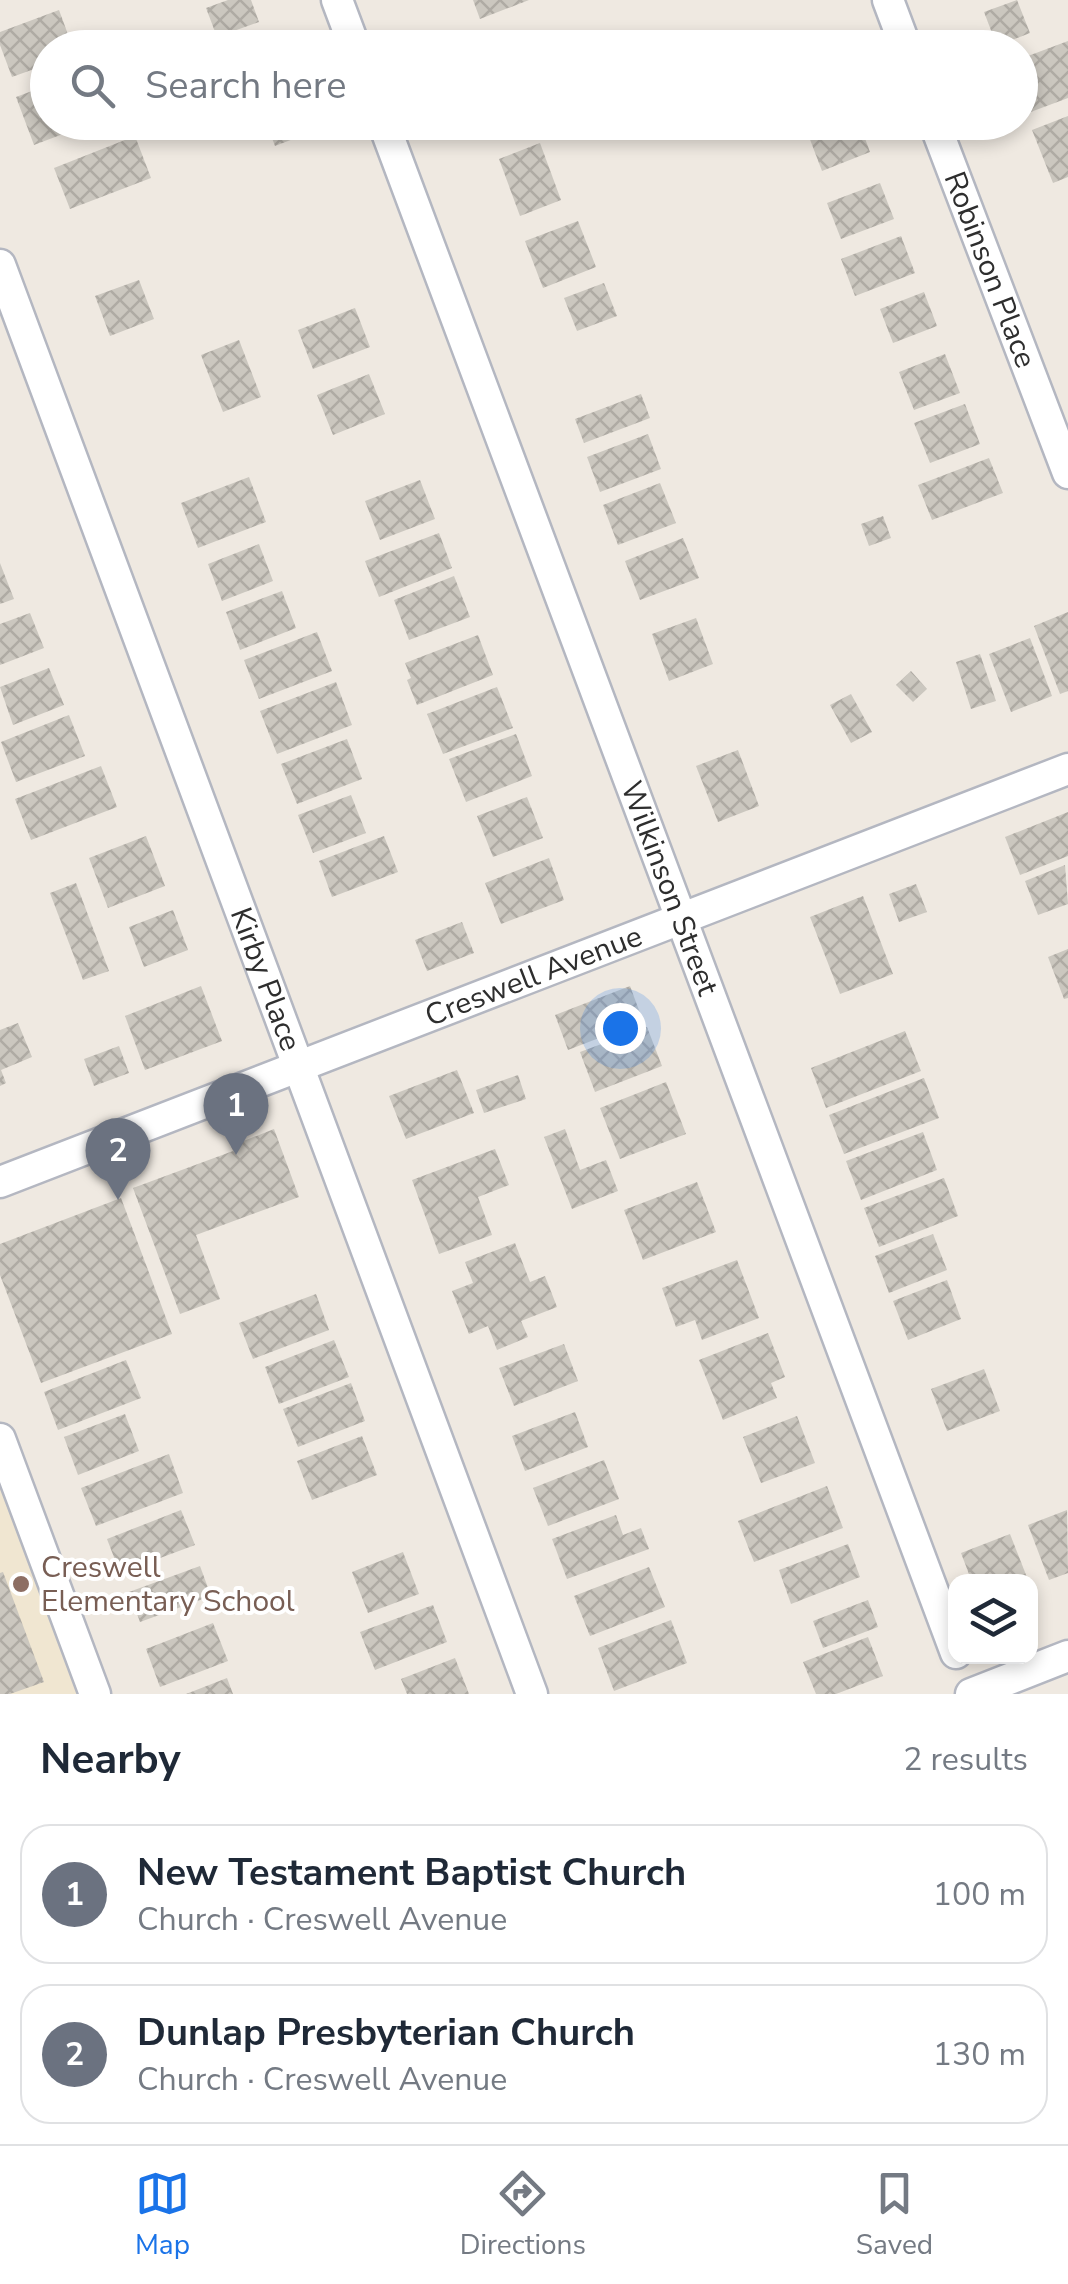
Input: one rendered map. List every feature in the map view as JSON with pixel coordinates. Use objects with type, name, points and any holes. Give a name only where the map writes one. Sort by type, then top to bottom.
[{"type":"street","points":[[337,0],[348,30]]},
{"type":"street","points":[[888,0],[899,30]]},
{"type":"street","name":"Wilkinson Street","points":[[390,140],[948,1634]]},
{"type":"street","name":"Robinson Place","points":[[941,140],[1068,473]]},
{"type":"street","name":"Kirby Place","points":[[0,265],[532,1694]]},
{"type":"street","name":"Creswell Avenue","points":[[0,1182],[1068,769]]},
{"type":"street","points":[[0,1438],[95,1694]]},
{"type":"street","points":[[972,1694],[1068,1656]]},
{"type":"street","name":"Wilkinson Street","points":[[960,1664],[972,1694]]},
{"type":"shaded area","name":"Creswell Elementary School","points":[[0,1475],[82,1694],[0,1694]]},
{"type":"building","points":[[228,0],[251,0],[259,22],[237,30],[214,30],[206,8]]},
{"type":"building","points":[[473,0],[529,0],[480,19]]},
{"type":"building","points":[[1017,0],[1029,30],[991,30],[984,12]]},
{"type":"building","points":[[59,10],[66,30],[30,30],[30,70],[12,77],[0,45],[0,32]]},
{"type":"building","points":[[1068,41],[1068,98],[1038,109],[1038,52]]},
{"type":"building","points":[[30,92],[30,134],[16,97]]},
{"type":"building","points":[[1068,116],[1068,177],[1053,183],[1036,140],[1038,128]]},
{"type":"building","points":[[125,140],[137,140],[151,178],[70,209],[54,168]]},
{"type":"building","points":[[810,140],[866,140],[870,152],[822,171]]},
{"type":"building","points":[[540,143],[561,200],[520,216],[499,159]]},
{"type":"building","points":[[880,183],[894,219],[841,239],[827,203]]},
{"type":"building","points":[[578,221],[596,267],[543,288],[525,241]]},
{"type":"building","points":[[901,236],[915,273],[855,296],[841,259]]},
{"type":"building","points":[[139,280],[154,319],[110,336],[95,296]]},
{"type":"building","points":[[604,283],[617,316],[577,331],[564,298]]},
{"type":"building","points":[[924,292],[937,326],[893,343],[880,309]]},
{"type":"building","points":[[355,308],[370,347],[313,369],[298,330]]},
{"type":"building","points":[[239,340],[261,397],[223,412],[201,355]]},
{"type":"building","points":[[945,354],[960,393],[914,410],[899,372]]},
{"type":"building","points":[[369,374],[385,414],[333,435],[317,395]]},
{"type":"building","points":[[641,394],[650,418],[584,443],[575,419]]},
{"type":"building","points":[[965,404],[980,444],[930,463],[914,423]]},
{"type":"building","points":[[648,434],[661,469],[600,492],[587,457]]},
{"type":"building","points":[[989,458],[1003,493],[932,520],[918,485]]},
{"type":"building","points":[[249,477],[266,522],[198,548],[181,503]]},
{"type":"building","points":[[420,480],[435,519],[380,540],[365,501]]},
{"type":"building","points":[[660,483],[676,523],[618,545],[603,505]]},
{"type":"building","points":[[883,516],[891,538],[869,546],[861,524]]},
{"type":"building","points":[[439,533],[452,568],[379,597],[365,561]]},
{"type":"building","points":[[683,538],[699,578],[640,600],[625,561]]},
{"type":"building","points":[[259,544],[273,581],[222,601],[208,564]]},
{"type":"building","points":[[0,563],[14,599],[0,604]]},
{"type":"building","points":[[454,576],[470,617],[409,640],[394,600]]},
{"type":"building","points":[[282,591],[296,628],[240,650],[226,612]]},
{"type":"building","points":[[1068,612],[1068,691],[1060,694],[1034,626]]},
{"type":"building","points":[[30,613],[44,648],[0,665],[0,624]]},
{"type":"building","points":[[696,618],[713,664],[669,681],[652,634]]},
{"type":"building","points":[[317,632],[332,671],[259,699],[244,660]]},
{"type":"building","points":[[478,635],[493,675],[417,705],[405,663]]},
{"type":"building","points":[[1030,638],[1052,696],[1011,712],[989,654]]},
{"type":"building","points":[[980,654],[996,701],[971,709],[956,662]]},
{"type":"building","points":[[49,668],[64,705],[13,725],[0,687]]},
{"type":"building","points":[[911,671],[927,689],[913,702],[896,685]]},
{"type":"building","points":[[336,682],[352,725],[277,754],[260,711]]},
{"type":"building","points":[[497,687],[513,728],[443,754],[427,714]]},
{"type":"building","points":[[851,694],[872,732],[851,743],[830,705]]},
{"type":"building","points":[[69,715],[85,756],[16,782],[1,742]]},
{"type":"building","points":[[516,734],[532,776],[466,802],[449,759]]},
{"type":"building","points":[[347,739],[362,779],[297,804],[281,764]]},
{"type":"building","points":[[738,750],[759,806],[718,822],[696,766]]},
{"type":"building","points":[[101,766],[117,807],[31,840],[15,799]]},
{"type":"building","points":[[351,795],[366,833],[313,853],[298,815]]},
{"type":"building","points":[[527,797],[543,838],[493,857],[477,816]]},
{"type":"building","points":[[1068,812],[1068,856],[1020,875],[1005,837]]},
{"type":"building","points":[[146,836],[165,886],[108,908],[89,858]]},
{"type":"building","points":[[384,836],[398,872],[332,897],[319,861]]},
{"type":"building","points":[[549,858],[564,900],[501,924],[485,883]]},
{"type":"building","points":[[1065,865],[1068,904],[1038,915],[1025,881]]},
{"type":"building","points":[[76,883],[109,971],[83,980],[50,893]]},
{"type":"building","points":[[916,884],[927,912],[899,922],[889,894]]},
{"type":"building","points":[[863,896],[893,974],[840,994],[810,917]]},
{"type":"building","points":[[173,910],[188,950],[144,967],[129,927]]},
{"type":"building","points":[[462,922],[474,953],[427,971],[415,940]]},
{"type":"building","points":[[1068,949],[1068,998],[1064,999],[1048,957]]},
{"type":"building","points":[[201,986],[222,1041],[145,1070],[125,1016]]},
{"type":"building","points":[[630,986],[643,1021],[568,1050],[555,1015]]},
{"type":"building","points":[[18,1023],[32,1057],[1,1070],[6,1083],[0,1086],[0,1030]]},
{"type":"building","points":[[647,1027],[662,1066],[595,1092],[580,1052]]},
{"type":"building","points":[[905,1031],[921,1071],[826,1108],[811,1068]]},
{"type":"building","points":[[119,1046],[129,1073],[94,1086],[84,1059]]},
{"type":"building","points":[[457,1070],[474,1113],[406,1139],[389,1096]]},
{"type":"building","points":[[518,1075],[526,1099],[484,1113],[476,1090]]},
{"type":"building","points":[[924,1078],[939,1118],[844,1154],[829,1115]]},
{"type":"building","points":[[666,1082],[686,1134],[620,1159],[600,1108]]},
{"type":"building","points":[[274,1129],[299,1197],[196,1235],[220,1299],[180,1314],[133,1188],[233,1151],[231,1146]]},
{"type":"building","points":[[565,1129],[580,1170],[606,1160],[618,1191],[572,1209],[544,1137]]},
{"type":"building","points":[[923,1132],[937,1170],[861,1200],[846,1161]]},
{"type":"building","points":[[495,1149],[509,1185],[478,1197],[492,1235],[439,1254],[412,1180]]},
{"type":"building","points":[[944,1178],[958,1216],[879,1247],[864,1208]]},
{"type":"building","points":[[697,1182],[716,1232],[643,1260],[624,1210]]},
{"type":"building","points":[[121,1198],[172,1334],[41,1383],[0,1275],[0,1244]]},
{"type":"building","points":[[933,1234],[947,1270],[889,1293],[875,1256]]},
{"type":"building","points":[[515,1243],[530,1282],[545,1276],[557,1307],[521,1321],[528,1337],[497,1350],[488,1326],[469,1334],[452,1291],[473,1283],[465,1262]]},
{"type":"building","points":[[737,1260],[759,1318],[702,1340],[695,1320],[676,1327],[662,1288]]},
{"type":"building","points":[[947,1280],[961,1319],[908,1340],[893,1301]]},
{"type":"building","points":[[316,1294],[329,1330],[253,1359],[239,1323]]},
{"type":"building","points":[[768,1333],[785,1377],[771,1383],[777,1398],[723,1420],[699,1360]]},
{"type":"building","points":[[334,1340],[349,1377],[279,1404],[265,1367]]},
{"type":"building","points":[[564,1344],[578,1381],[514,1406],[499,1368]]},
{"type":"building","points":[[126,1360],[141,1398],[58,1430],[44,1392]]},
{"type":"building","points":[[984,1369],[1000,1411],[947,1431],[931,1389]]},
{"type":"building","points":[[351,1383],[365,1421],[298,1447],[283,1409]]},
{"type":"building","points":[[575,1412],[588,1447],[525,1471],[512,1436]]},
{"type":"building","points":[[125,1414],[139,1451],[78,1475],[64,1437]]},
{"type":"building","points":[[797,1416],[815,1463],[761,1483],[743,1437]]},
{"type":"building","points":[[362,1436],[377,1475],[312,1500],[297,1461]]},
{"type":"building","points":[[169,1454],[183,1493],[96,1526],[81,1488]]},
{"type":"building","points":[[604,1460],[619,1499],[548,1526],[533,1488]]},
{"type":"building","points":[[827,1486],[843,1528],[754,1562],[738,1521]]},
{"type":"building","points":[[181,1510],[195,1545],[120,1573],[107,1539]]},
{"type":"building","points":[[1067,1510],[1068,1573],[1049,1580],[1028,1525]]},
{"type":"building","points":[[616,1515],[623,1535],[641,1528],[649,1549],[567,1579],[552,1539]]},
{"type":"building","points":[[1010,1534],[1026,1574],[969,1574],[961,1553]]},
{"type":"building","points":[[848,1544],[860,1577],[791,1604],[779,1570]]},
{"type":"building","points":[[403,1552],[419,1594],[368,1613],[352,1572]]},
{"type":"building","points":[[200,1566],[211,1596],[140,1622],[129,1592]]},
{"type":"building","points":[[649,1567],[665,1607],[590,1636],[574,1596]]},
{"type":"building","points":[[3,1572],[44,1682],[10,1694],[0,1694]]},
{"type":"building","points":[[868,1600],[878,1627],[823,1648],[813,1621]]},
{"type":"building","points":[[433,1605],[447,1642],[375,1670],[360,1632]]},
{"type":"building","points":[[671,1620],[687,1663],[614,1691],[598,1648]]},
{"type":"building","points":[[213,1623],[228,1661],[160,1687],[146,1649]]},
{"type":"building","points":[[868,1637],[883,1676],[836,1694],[816,1694],[803,1662]]},
{"type":"building","points":[[455,1658],[469,1694],[407,1694],[401,1679]]},
{"type":"building","points":[[227,1678],[233,1694],[186,1694]]},
{"type":"place","name":"New Testament Baptist Church","points":[[236,1155]]},
{"type":"place","name":"Dunlap Presbyterian Church","points":[[118,1200]]},
{"type":"place","name":"Creswell Elementary School","points":[[21,1584]]}]
